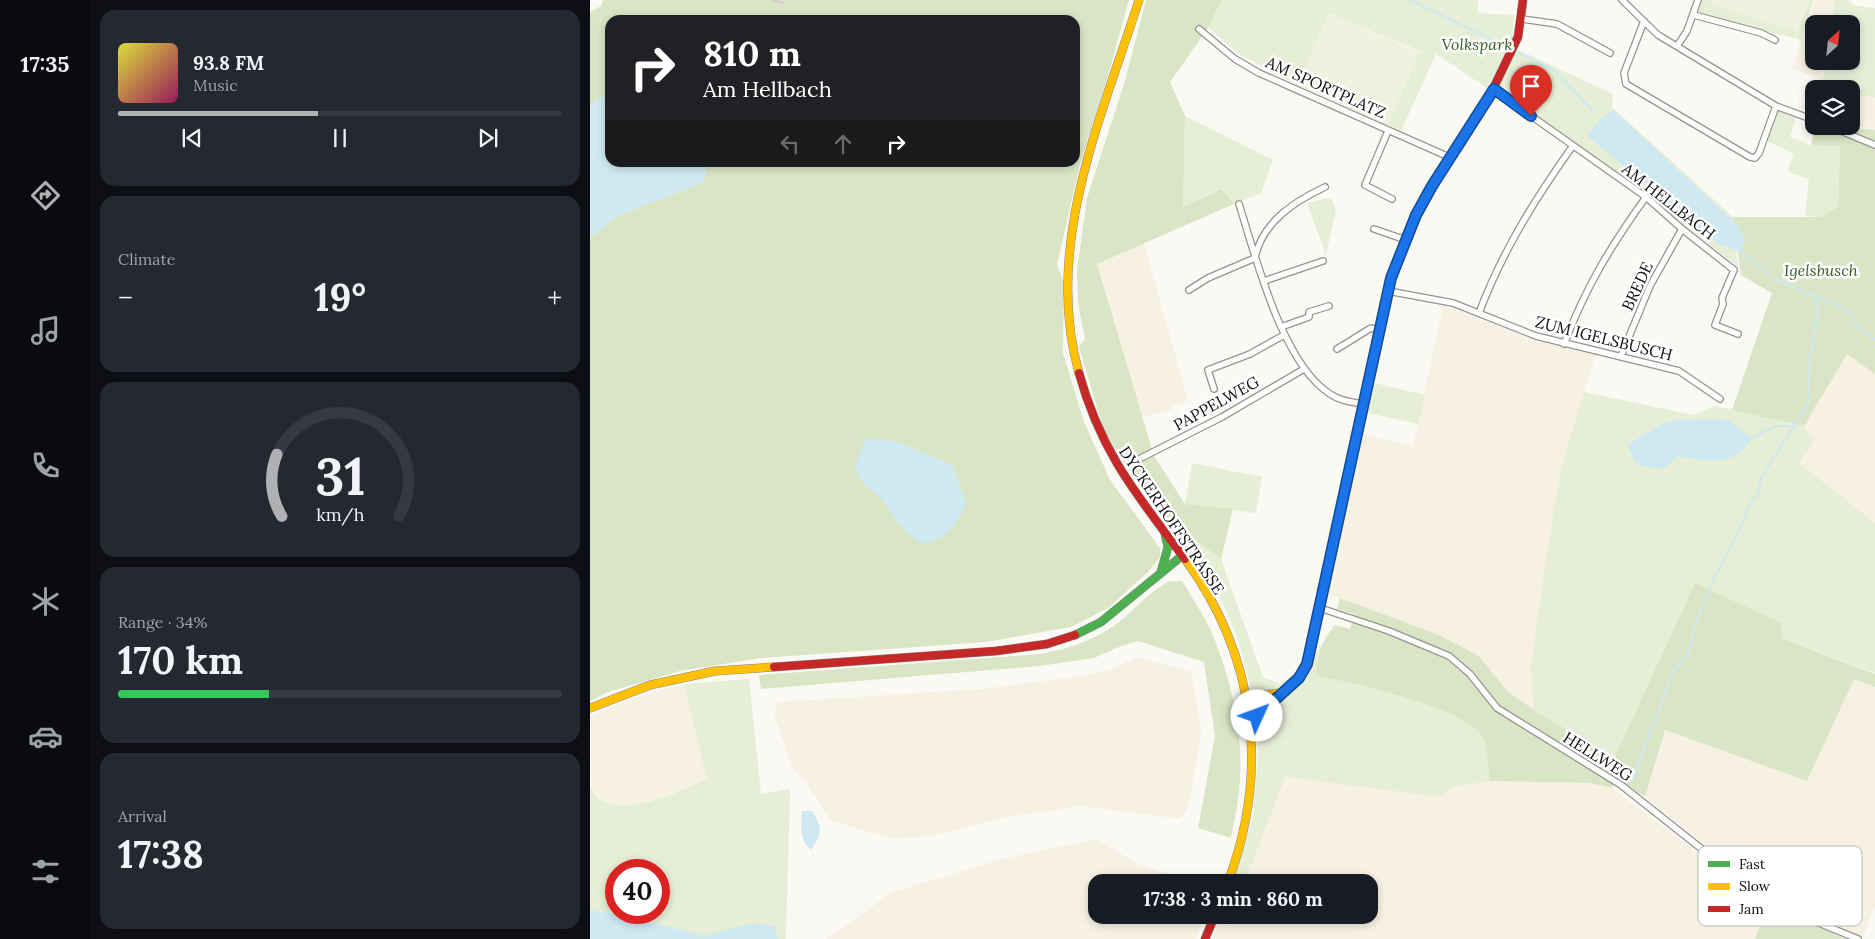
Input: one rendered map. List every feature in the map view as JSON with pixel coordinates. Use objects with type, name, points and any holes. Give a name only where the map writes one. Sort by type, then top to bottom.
[{"type":"main road","name":"DYCKERHOFFSTRASSE","points":[[1139,0],[1079,197],[1072,232],[1068,286],[1070,321],[1075,355],[1084,392],[1099,430],[1120,472],[1182,556],[1217,612],[1229,640],[1246,702],[1251,735],[1252,759],[1250,800],[1244,830],[1230,874]]},
{"type":"main road","points":[[1251,735],[1258,713],[1299,678],[1307,664],[1388,291],[1416,215],[1449,157],[1494,89],[1509,59],[1522,19],[1523,0]]},
{"type":"main road","points":[[1161,573],[1168,547],[1164,532]]},
{"type":"main road","points":[[590,708],[650,685],[680,677],[755,667],[996,651],[1047,644],[1076,635],[1101,622],[1182,556]]},
{"type":"main road","points":[[1246,702],[1284,692]]},
{"type":"main road","points":[[1246,702],[1272,700]]},
{"type":"main road","points":[[1205,939],[1211,924]]},
{"type":"street","points":[[1622,0],[1658,35],[1776,106],[1805,117]]},
{"type":"street","points":[[1677,46],[1694,15],[1698,0]]},
{"type":"street","points":[[1694,15],[1761,33],[1775,40]]},
{"type":"street","points":[[1522,19],[1557,24],[1610,53]]},
{"type":"street","points":[[1644,21],[1624,73],[1626,84],[1750,158],[1755,158],[1759,153],[1776,106]]},
{"type":"street","name":"AM SPORTPLATZ","points":[[1199,29],[1235,59],[1259,73],[1449,157]]},
{"type":"street","name":"AM HELLBACH","points":[[1494,89],[1572,147],[1646,197],[1682,229],[1734,270],[1722,298],[1723,304],[1715,325],[1738,334]]},
{"type":"street","points":[[1388,131],[1365,185],[1392,199]]},
{"type":"street","points":[[1851,135],[1875,145]]},
{"type":"street","points":[[1479,312],[1494,274],[1518,228],[1538,194],[1572,147]]},
{"type":"street","points":[[1255,258],[1262,237],[1274,222],[1297,200],[1325,187]]},
{"type":"street","points":[[1564,344],[1581,300],[1616,239],[1646,197]]},
{"type":"street","points":[[1239,204],[1255,258],[1284,335],[1304,369],[1331,395],[1343,400],[1363,404]]},
{"type":"street","points":[[1374,229],[1406,240]]},
{"type":"street","name":"BREDE","points":[[1621,356],[1650,286],[1682,229]]},
{"type":"street","points":[[1189,290],[1224,270],[1255,258]]},
{"type":"street","points":[[1264,281],[1322,262]]},
{"type":"street","name":"ZUM IGELSBUSCH","points":[[1388,291],[1453,303],[1536,336],[1679,371],[1720,399]]},
{"type":"street","points":[[1281,327],[1309,317],[1309,312],[1329,306]]},
{"type":"street","points":[[1337,349],[1371,328],[1379,330]]},
{"type":"street","points":[[1214,389],[1208,370],[1250,354],[1284,335]]},
{"type":"street","name":"PAPPELWEG","points":[[1141,458],[1222,417],[1304,369]]},
{"type":"street","name":"HELLWEG","points":[[1320,608],[1389,631],[1449,656],[1470,674],[1496,708],[1621,785],[1699,846]]},
{"type":"street","name":"HELLWEG","points":[[1827,926],[1858,939]]},
{"type":"shaded area","points":[[1815,0],[1835,0],[1832,15],[1810,15]]},
{"type":"shaded area","points":[[1805,30],[1805,70],[1825,70],[1823,80],[1792,68]]},
{"type":"shaded area","points":[[1860,96],[1875,97],[1875,130],[1860,128]]},
{"type":"shaded area","points":[[1144,243],[1188,401],[1172,405],[1172,409],[1142,417],[1097,264]]},
{"type":"shaded area","points":[[1443,305],[1533,340],[1596,355],[1560,472],[1531,664],[1533,710],[1507,691],[1479,656],[1439,635],[1328,594],[1363,434],[1413,446]]},
{"type":"shaded area","points":[[1847,353],[1875,374],[1875,523],[1799,463],[1814,440],[1804,426]]},
{"type":"shaded area","points":[[1137,657],[1192,672],[1201,734],[1188,807],[1181,819],[1081,806],[1001,818],[937,835],[893,839],[832,821],[805,782],[793,769],[775,718],[777,702],[982,689],[1108,671]]},
{"type":"shaded area","points":[[1854,678],[1875,687],[1875,907],[1862,939],[1833,926],[1862,926],[1862,846],[1707,846],[1645,797],[1664,730],[1807,781]]},
{"type":"shaded area","points":[[684,684],[708,779],[657,799],[625,807],[609,803],[592,791],[590,717],[631,699]]},
{"type":"shaded area","points":[[1285,777],[1440,797],[1453,787],[1490,781],[1589,783],[1612,788],[1698,852],[1698,926],[1761,926],[1757,939],[1212,939],[1218,924],[1229,926],[1230,924],[1378,924],[1378,874],[1248,874]]},
{"type":"shaded area","points":[[1098,839],[1132,861],[1165,874],[1088,874],[1088,924],[1201,924],[1195,939],[826,939],[893,892],[1002,859]]},
{"type":"green space","points":[[603,0],[1129,0],[1107,79],[1080,164],[1080,15],[605,15],[605,96],[592,103],[590,110],[590,12],[601,6]]},
{"type":"green space","points":[[1146,0],[1222,0],[1208,28],[1170,82],[1185,116],[1183,207],[1221,189],[1234,204],[1097,264],[1154,456],[1185,504],[1233,509],[1221,559],[1167,519],[1136,481],[1104,431],[1079,347],[1085,339],[1078,303],[1077,270],[1087,198],[1125,81]]},
{"type":"green space","name":"Volkspark","points":[[1222,0],[1478,0],[1478,13],[1514,15],[1512,47],[1613,94],[1612,107],[1733,217],[1738,267],[1646,195],[1436,54],[1401,131],[1388,125],[1420,51],[1329,13],[1297,85],[1239,54],[1208,28]]},
{"type":"green space","points":[[1701,0],[1814,0],[1809,15],[1805,15],[1805,28],[1801,40],[1697,14]]},
{"type":"green space","points":[[1712,0],[1809,0],[1799,32],[1710,4]]},
{"type":"green space","points":[[1835,0],[1848,0],[1854,5],[1875,8],[1875,97],[1860,96],[1860,80],[1823,80],[1825,70],[1860,70],[1860,15],[1832,15]]},
{"type":"green space","points":[[1329,13],[1420,52],[1388,125],[1297,85]]},
{"type":"green space","points":[[1779,111],[1796,118],[1790,137],[1811,145],[1840,145],[1838,207],[1821,217],[1805,216],[1809,179],[1791,173],[1788,169],[1794,154],[1767,141]]},
{"type":"green space","points":[[1185,116],[1273,160],[1261,193],[1234,204],[1220,189],[1183,207]]},
{"type":"green space","name":"Igelsbusch","points":[[1860,129],[1875,130],[1875,374],[1847,354],[1804,426],[1732,410],[1772,293],[1741,275],[1733,217],[1821,217],[1838,207],[1840,146],[1811,145],[1813,135],[1860,135]]},
{"type":"green space","points":[[706,167],[1079,167],[1057,265],[1064,282],[1063,353],[1084,422],[1110,480],[1160,548],[1160,557],[1149,571],[1108,608],[1071,627],[986,642],[761,658],[680,671],[608,692],[590,701],[590,238],[617,216],[704,182]],"holes":[[[898,442],[953,466],[896,521],[883,500]]]},
{"type":"green space","points":[[1331,197],[1336,211],[1326,255],[1307,203]]},
{"type":"green space","points":[[1375,383],[1425,395],[1418,424],[1368,413]]},
{"type":"green space","points":[[1584,392],[1694,415],[1715,406],[1804,426],[1814,440],[1799,463],[1875,523],[1875,673],[1781,638],[1695,583],[1614,758],[1533,710],[1531,664],[1551,527],[1560,472]]},
{"type":"green space","points":[[1192,463],[1262,477],[1256,513],[1185,504]]},
{"type":"green space","points":[[1167,519],[1221,559],[1263,677],[1280,684],[1293,675],[1285,684],[1268,693],[1256,692],[1251,689],[1238,639],[1219,596]]},
{"type":"green space","points":[[1170,581],[1182,581],[1208,625],[1224,666],[1234,703],[1239,741],[1240,778],[1231,838],[1198,828],[1215,736],[1204,662],[1138,641],[1094,658],[1040,666],[761,689],[759,675],[1041,654],[1062,649],[1101,634]]},
{"type":"green space","points":[[1695,583],[1781,623],[1781,638],[1875,674],[1875,687],[1854,679],[1807,781],[1665,730],[1645,797],[1616,778],[1612,788],[1589,783],[1490,781],[1485,744],[1473,727],[1456,717],[1407,698],[1315,675],[1321,646],[1334,625],[1350,629],[1354,614],[1337,609],[1340,598],[1439,635],[1479,656],[1507,691],[1537,712],[1614,758]]},
{"type":"green space","points":[[1321,646],[1315,675],[1407,698],[1456,717],[1473,727],[1483,739],[1490,781],[1453,787],[1440,797],[1285,777],[1248,874],[1236,874],[1253,818],[1258,759],[1257,725],[1261,715],[1271,704],[1283,697],[1302,679]]},
{"type":"green space","points":[[749,679],[761,794],[790,789],[786,939],[590,939],[590,787],[600,799],[614,804],[629,805],[663,797],[707,779],[684,684]]},
{"type":"green space","points":[[1760,926],[1816,926],[1846,939],[1755,939]]},
{"type":"water","points":[[605,96],[605,167],[706,167],[704,182],[617,216],[590,238],[590,110],[592,103]]},
{"type":"water","points":[[1613,110],[1738,225],[1745,240],[1741,252],[1718,244],[1587,136],[1600,119]]},
{"type":"water","points":[[1721,419],[1732,422],[1751,438],[1745,448],[1729,458],[1698,460],[1678,456],[1663,469],[1637,465],[1627,445],[1662,424],[1679,420]]},
{"type":"water","points":[[865,438],[898,442],[953,466],[966,504],[949,532],[929,542],[919,543],[896,521],[883,500],[863,483],[855,468]]},
{"type":"water","points":[[802,811],[812,811],[818,822],[819,835],[811,850],[804,842],[801,827]]},
{"type":"water","points":[[590,910],[605,912],[605,924],[657,924],[704,936],[754,923],[774,926],[778,939],[590,939]]},
{"type":"waterway","points":[[1410,0],[1512,49]]},
{"type":"waterway","points":[[1516,51],[1555,71],[1594,112]]},
{"type":"waterway","points":[[1741,252],[1776,280],[1845,308],[1850,312],[1858,328],[1875,339]]},
{"type":"waterway","points":[[1632,781],[1673,672],[1688,654],[1696,623],[1712,582],[1738,533],[1751,501],[1758,495],[1761,478],[1808,404],[1810,356],[1818,315],[1816,297]]},
{"type":"waterway","points":[[1751,438],[1775,426],[1795,426]]},
{"type":"railway","points":[[774,0],[783,3]]},
{"type":"traffic: fast","points":[[1371,369],[1391,279],[1417,215],[1432,186],[1494,87]]},
{"type":"traffic: fast","points":[[1161,572],[1168,547],[1165,534]]},
{"type":"traffic: fast","points":[[1075,635],[1101,622],[1183,555]]},
{"type":"traffic: slow","points":[[1079,373],[1070,325],[1068,278],[1072,231],[1081,184],[1094,137],[1139,0]]},
{"type":"traffic: slow","points":[[1185,559],[1209,596],[1228,635],[1241,674],[1249,715],[1252,756],[1249,798],[1241,840],[1230,874]]},
{"type":"traffic: slow","points":[[590,708],[650,685],[715,671],[774,667]]},
{"type":"traffic: slow","points":[[1245,698],[1278,693]]},
{"type":"traffic: slow","points":[[1251,733],[1259,713],[1269,703]]},
{"type":"traffic: jam","points":[[1494,87],[1518,37],[1523,0]]},
{"type":"traffic: jam","points":[[1247,707],[1266,701],[1289,687],[1307,664],[1371,369]]},
{"type":"traffic: jam","points":[[1079,373],[1098,427],[1122,472],[1185,559]]},
{"type":"traffic: jam","points":[[774,667],[996,651],[1047,644],[1075,635]]},
{"type":"traffic: jam","points":[[1205,939],[1211,924]]},
{"type":"route","points":[[1257,716],[1262,709],[1280,696],[1299,678],[1307,664],[1391,278],[1416,215],[1440,172],[1494,89],[1531,116]]}]
